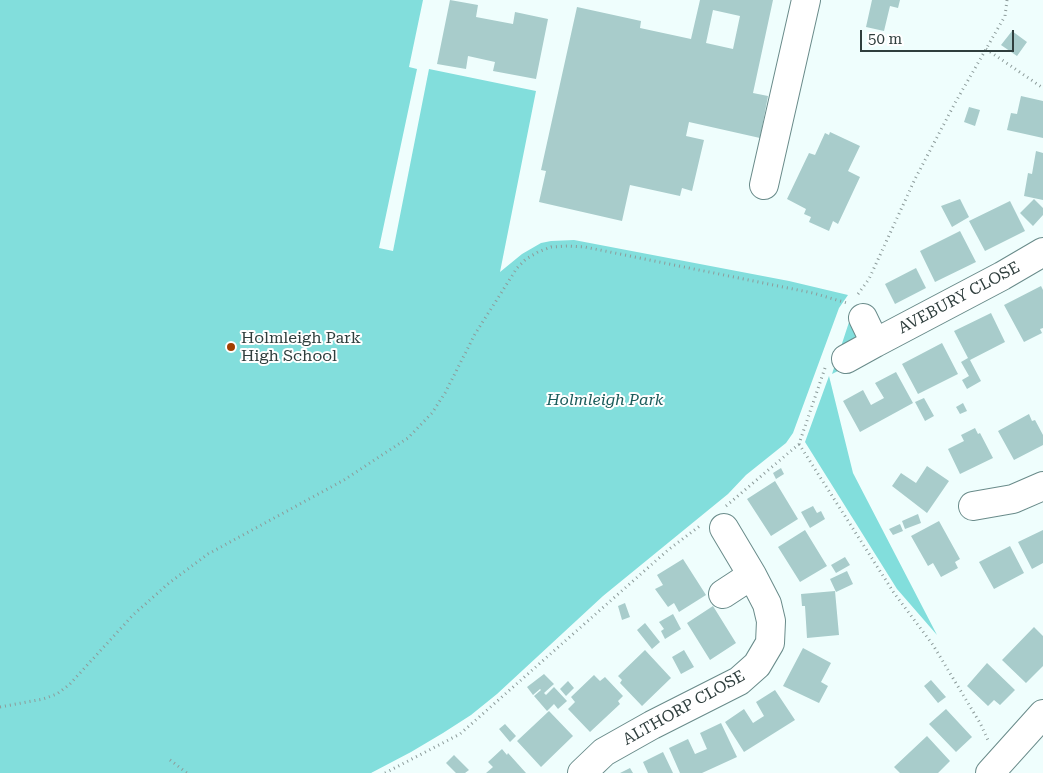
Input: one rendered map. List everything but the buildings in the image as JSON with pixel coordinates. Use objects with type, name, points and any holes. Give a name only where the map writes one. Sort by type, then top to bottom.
[{"type":"street","points":[[764,185],[806,0]]},
{"type":"street","name":"AVEBURY CLOSE","points":[[837,361],[1002,276],[1043,252]]},
{"type":"street","points":[[855,310],[875,342]]},
{"type":"street","points":[[973,506],[1013,499],[1043,486]]},
{"type":"street","name":"ALTHORP CLOSE","points":[[582,773],[604,752],[652,725],[739,681],[757,665],[770,643],[771,621],[767,604],[718,519]]},
{"type":"street","points":[[723,594],[752,575]]},
{"type":"street","points":[[996,766],[1043,714]]},
{"type":"path","points":[[0,707],[43,699],[57,694],[70,685],[140,608],[169,582],[208,554],[344,480],[408,438],[432,413],[445,393],[475,334],[518,268],[526,259],[538,252],[551,247],[585,247],[813,293],[850,304],[855,310],[915,179],[1005,16],[1007,0]]},
{"type":"path","points":[[986,48],[1043,88]]},
{"type":"path","points":[[385,773],[460,734],[668,550],[718,519],[799,444],[837,361]]},
{"type":"path","points":[[799,444],[894,593],[933,645],[980,724],[996,766]]},
{"type":"path","points":[[170,760],[187,773]]},
{"type":"green space","name":"Holmleigh Park","points":[[0,0],[423,0],[409,67],[417,69],[379,248],[393,251],[429,69],[536,91],[500,272],[522,254],[541,243],[574,240],[789,281],[848,295],[839,308],[793,433],[786,443],[746,475],[728,494],[603,596],[497,694],[471,715],[411,752],[371,773],[0,773]]},
{"type":"green space","points":[[852,313],[861,332],[850,365],[832,374]]},
{"type":"green space","points":[[829,376],[853,473],[937,635],[897,589],[805,442]]},
{"type":"place","name":"Holmleigh Park High School","points":[[231,347]]}]
